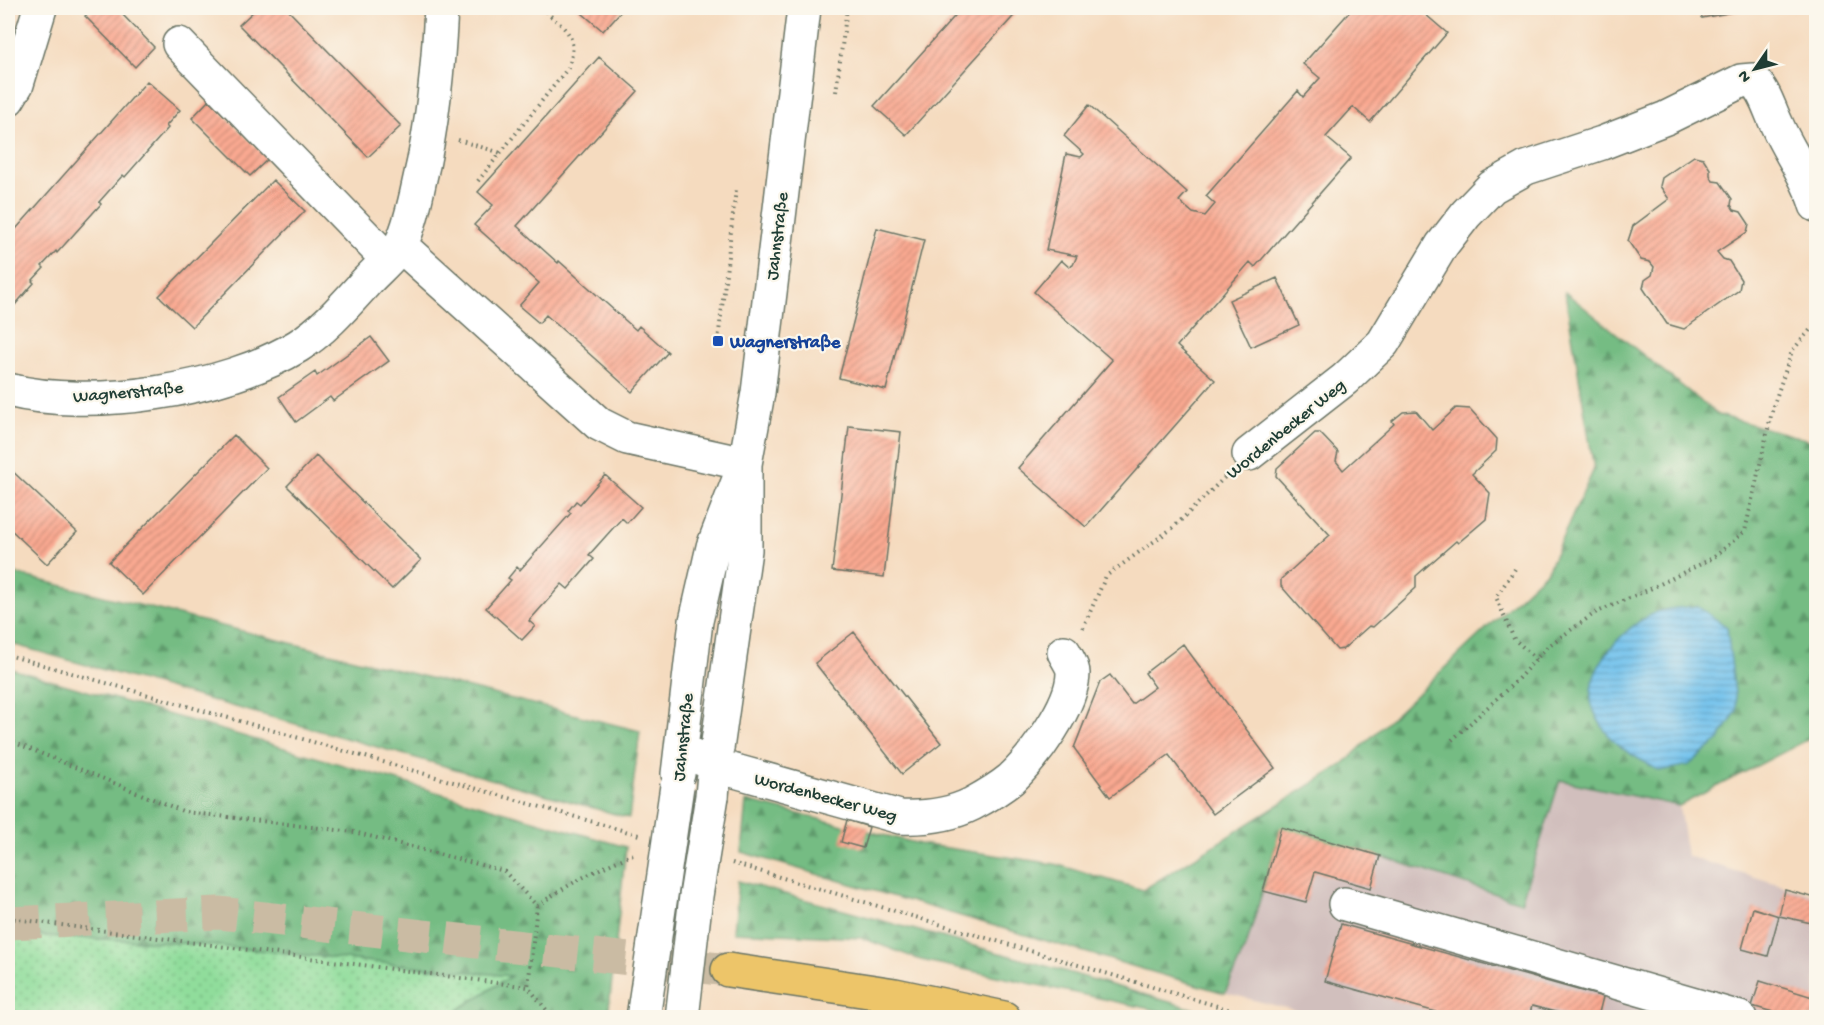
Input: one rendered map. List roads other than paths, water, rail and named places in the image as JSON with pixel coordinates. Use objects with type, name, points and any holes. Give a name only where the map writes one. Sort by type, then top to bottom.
[{"type":"highway","points":[[728,970],[895,995],[1004,1017]]},
{"type":"street","points":[[8,99],[17,84],[40,8]]},
{"type":"street","name":"Wagnerstraße","points":[[8,390],[31,396],[102,397],[171,391],[238,374],[298,346],[327,324],[393,252],[415,203],[433,113],[441,8]]},
{"type":"street","name":"Jahnstraße","points":[[682,1017],[696,896],[712,796],[745,550],[745,464],[758,393],[804,8]]},
{"type":"street","points":[[179,45],[393,252],[599,424],[627,438],[745,464]]},
{"type":"street","name":"Wordenbecker Weg","points":[[1249,454],[1346,379],[1383,342],[1442,245],[1466,214],[1492,187],[1526,168],[1613,139],[1666,118],[1741,81],[1753,80],[1762,89],[1777,126],[1811,186],[1816,205]]},
{"type":"street","name":"Jahnstraße","points":[[643,1017],[677,786],[696,621],[712,547],[745,464]]},
{"type":"street","name":"Wordenbecker Weg","points":[[681,751],[900,817],[925,818],[970,805],[1010,779],[1042,742],[1056,722],[1070,689],[1074,671],[1064,652]]},
{"type":"street","points":[[1345,904],[1740,1017]]},
{"type":"water","points":[[1697,606],[1727,627],[1737,710],[1719,740],[1689,765],[1659,771],[1628,752],[1607,734],[1591,701],[1592,687],[1603,659],[1623,634],[1648,616],[1673,608]]},
{"type":"tunnel","points":[[8,923],[219,913],[728,970]]},
{"type":"place","name":"Wagnerstraße","points":[[718,341]]}]
